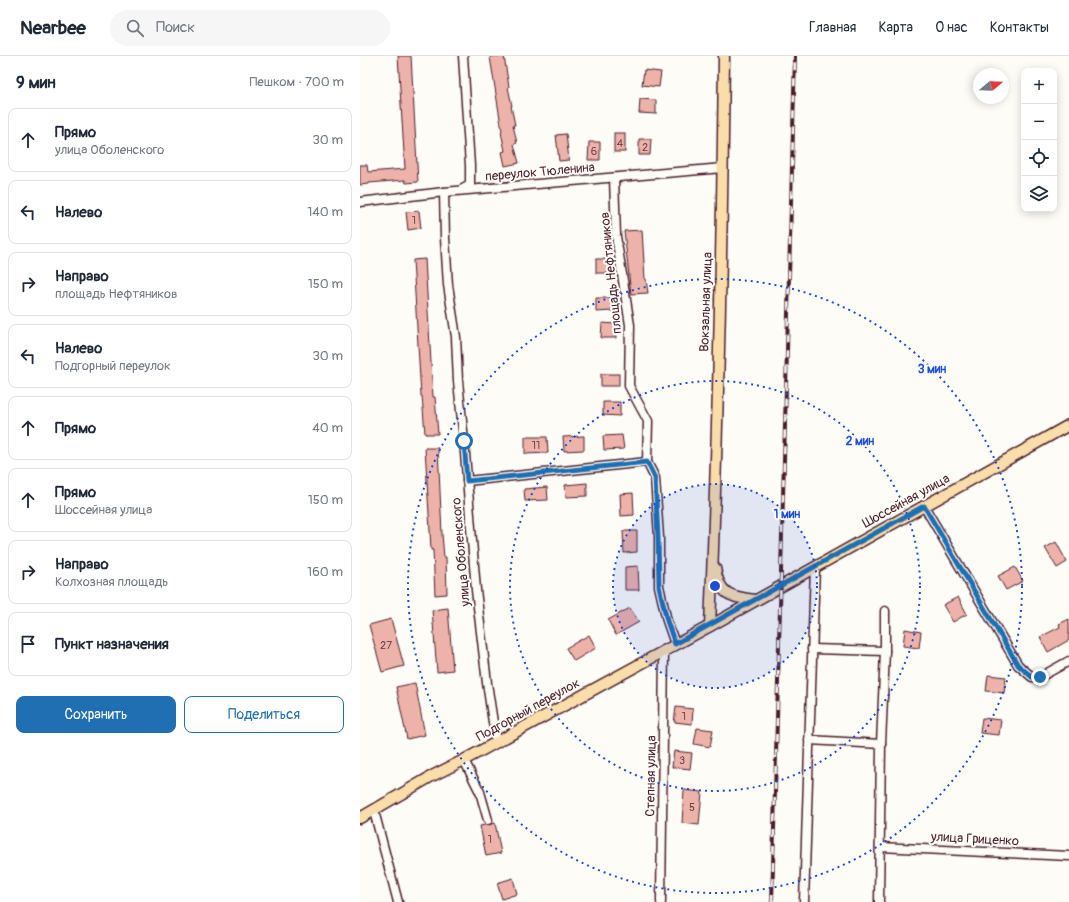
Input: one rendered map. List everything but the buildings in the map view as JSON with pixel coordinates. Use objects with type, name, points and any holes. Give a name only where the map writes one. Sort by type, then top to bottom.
[{"type":"main road","name":"Вокзальная улица","points":[[713,549],[723,168],[724,56]]},
{"type":"main road","name":"Шоссейная улица","points":[[710,626],[1069,425]]},
{"type":"main road","points":[[713,549],[717,577],[722,588],[735,598],[755,600]]},
{"type":"main road","points":[[710,626],[713,549]]},
{"type":"main road","name":"Подгорный переулок","points":[[360,818],[432,776],[710,626]]},
{"type":"street","points":[[459,191],[470,185],[463,56]]},
{"type":"street","name":"переулок Тюленина","points":[[360,202],[444,192],[723,168]]},
{"type":"street","name":"площадь Нефтяников","points":[[614,178],[616,236],[630,325],[629,386],[648,421],[647,462],[655,478],[659,586],[667,621],[675,644]]},
{"type":"street","name":"улица Оболенского","points":[[444,192],[448,284],[456,337],[476,590],[487,683],[496,742]]},
{"type":"street","points":[[467,481],[647,462]]},
{"type":"street","points":[[924,506],[1018,665],[1032,677],[1040,677],[1069,661]]},
{"type":"street","points":[[804,902],[815,567]]},
{"type":"street","points":[[879,902],[881,744],[885,651],[885,611]]},
{"type":"street","points":[[812,649],[885,651]]},
{"type":"street","name":"Степная улица","points":[[661,902],[664,650]]},
{"type":"street","points":[[809,740],[881,744]]},
{"type":"street","points":[[464,760],[480,792],[488,820]]},
{"type":"street","points":[[374,811],[398,902]]},
{"type":"street","name":"улица Гриценко","points":[[880,846],[1069,856]]},
{"type":"railway","points":[[772,902],[795,56]]},
{"type":"route","points":[[464,441],[467,481],[647,462],[655,478],[659,586],[667,621],[675,644],[710,626],[924,506],[1018,665],[1032,677],[1040,677]]}]
